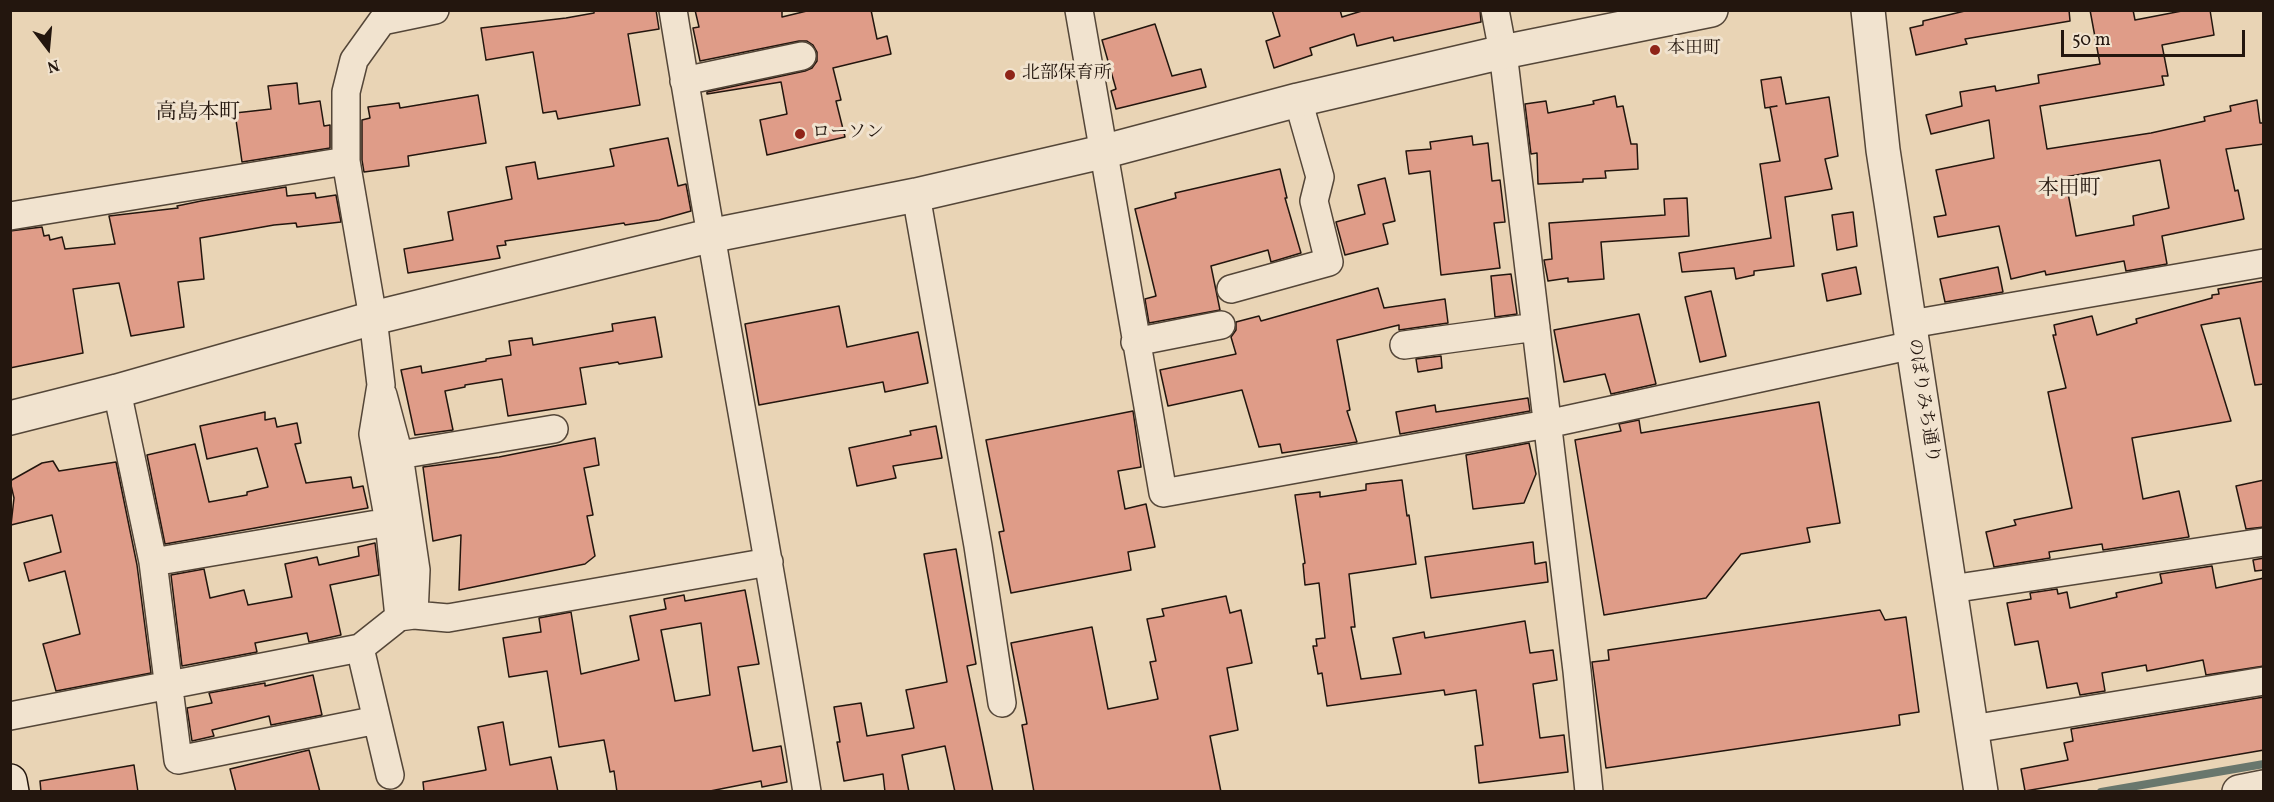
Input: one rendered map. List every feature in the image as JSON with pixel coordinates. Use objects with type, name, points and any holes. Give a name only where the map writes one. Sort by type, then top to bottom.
[{"type":"street","points":[[406,616],[416,570],[399,455],[381,385],[373,318],[346,161],[346,92],[354,60],[382,21],[435,10]]},
{"type":"street","points":[[673,10],[709,236],[769,562],[804,791]]},
{"type":"street","points":[[1079,10],[1163,493],[1547,424],[1912,334],[2264,263]]},
{"type":"street","points":[[1495,10],[1503,51],[1577,670],[1589,792]]},
{"type":"street","points":[[10,418],[117,391],[373,318],[709,236],[916,195],[1102,152],[1298,100],[1503,51],[1711,10]]},
{"type":"street","name":"のぼりみち通り","points":[[1868,10],[1883,150],[1981,792]]},
{"type":"street","points":[[684,81],[802,56]]},
{"type":"street","points":[[1231,289],[1329,262],[1314,201],[1320,177],[1298,100]]},
{"type":"street","points":[[10,216],[346,161]]},
{"type":"street","points":[[916,195],[978,546],[1002,703]]},
{"type":"street","points":[[1136,342],[1221,326]]},
{"type":"street","points":[[1404,345],[1536,327]]},
{"type":"street","points":[[381,385],[373,434],[406,616]]},
{"type":"street","points":[[117,391],[153,562],[178,760],[377,720]]},
{"type":"street","points":[[399,455],[554,429]]},
{"type":"street","points":[[153,562],[389,522]]},
{"type":"street","points":[[1951,589],[2264,542]]},
{"type":"street","points":[[10,716],[360,648],[406,616],[448,618],[769,562]]},
{"type":"street","points":[[360,648],[390,775]]},
{"type":"street","points":[[1972,729],[2264,681]]},
{"type":"street","points":[[10,781],[12,792]]},
{"type":"street","points":[[2239,792],[2264,787]]},
{"type":"building","points":[[594,10],[656,10],[659,29],[628,34],[640,105],[558,119],[556,111],[543,113],[533,52],[486,60],[481,28],[566,18],[594,13]]},
{"type":"building","points":[[695,10],[782,10],[782,17],[811,10],[871,10],[877,39],[887,36],[891,54],[833,68],[841,100],[836,101],[845,137],[767,155],[760,120],[787,114],[781,82],[707,94],[707,92],[805,71],[812,68],[817,61],[817,52],[807,41],[799,41],[700,61],[693,28],[699,27]]},
{"type":"building","points":[[1272,10],[1340,10],[1342,17],[1365,10],[1480,10],[1481,22],[1394,41],[1393,37],[1357,46],[1354,34],[1310,48],[1312,55],[1274,68],[1266,41],[1280,36]]},
{"type":"building","points":[[1969,10],[2069,10],[2070,21],[1965,39],[1967,44],[1916,55],[1910,28],[1923,25],[1923,21]]},
{"type":"building","points":[[2090,10],[2133,10],[2135,20],[2187,10],[2210,10],[2214,35],[2162,45],[2168,76],[2162,76],[2164,85],[2040,106],[2047,149],[2151,133],[2205,121],[2204,117],[2231,111],[2230,106],[2257,100],[2260,123],[2264,123],[2264,144],[2226,149],[2244,219],[2162,236],[2167,264],[2126,271],[2124,261],[2046,275],[2045,271],[2011,279],[1999,226],[1938,237],[1934,217],[1946,215],[1936,170],[1994,158],[1989,120],[1931,134],[1926,115],[1962,106],[1960,92],[1995,86],[1996,91],[2039,83],[2038,75],[2100,64]],"holes":[[[2160,160],[2169,208],[2133,216],[2134,225],[2076,236],[2065,177]]]},
{"type":"building","points":[[1155,24],[1172,76],[1201,69],[1206,87],[1116,109],[1111,91],[1116,89],[1102,40]]},
{"type":"building","points":[[1781,77],[1786,104],[1829,97],[1838,156],[1825,159],[1832,189],[1785,197],[1794,266],[1754,271],[1754,275],[1736,279],[1734,268],[1682,272],[1679,253],[1771,238],[1760,164],[1780,161],[1770,107],[1765,108],[1761,80]]},
{"type":"building","points":[[297,83],[299,104],[320,101],[324,126],[330,125],[330,148],[242,162],[235,113],[271,109],[268,86]]},
{"type":"building","points":[[478,95],[486,143],[408,156],[409,166],[364,172],[362,120],[370,118],[368,107],[399,103],[400,108]]},
{"type":"building","points":[[1615,96],[1617,107],[1623,106],[1631,144],[1637,144],[1638,169],[1605,171],[1606,178],[1583,179],[1583,182],[1538,184],[1537,153],[1531,154],[1525,104],[1546,101],[1548,113],[1594,104],[1593,101]]},
{"type":"building","points":[[1472,136],[1473,145],[1488,143],[1492,181],[1500,180],[1505,222],[1494,223],[1500,268],[1441,275],[1430,171],[1409,174],[1406,151],[1431,149],[1430,142]]},
{"type":"building","points":[[668,138],[678,186],[686,184],[691,211],[659,220],[505,241],[506,245],[497,246],[500,258],[408,273],[404,249],[453,240],[448,212],[512,199],[506,167],[535,162],[538,179],[614,166],[610,149]]},
{"type":"building","points":[[1280,169],[1287,198],[1285,198],[1301,253],[1271,262],[1268,250],[1211,266],[1220,310],[1149,323],[1145,299],[1156,296],[1135,209],[1176,198],[1175,193]]},
{"type":"building","points":[[1385,178],[1395,221],[1383,224],[1388,244],[1345,255],[1336,222],[1365,214],[1358,185]]},
{"type":"building","points":[[286,187],[287,196],[315,193],[316,198],[336,195],[341,222],[297,227],[296,223],[274,225],[200,238],[204,279],[178,282],[184,327],[131,336],[119,283],[73,289],[83,353],[10,368],[10,231],[42,227],[44,236],[49,235],[50,240],[62,237],[65,249],[115,244],[109,216],[178,208],[177,206],[201,201]]},
{"type":"building","points":[[1687,198],[1689,236],[1601,242],[1604,279],[1568,282],[1568,278],[1548,281],[1544,260],[1552,259],[1549,223],[1665,215],[1664,199]]},
{"type":"building","points":[[1853,212],[1857,246],[1837,250],[1832,215]]},
{"type":"building","points":[[1856,267],[1861,294],[1827,301],[1822,274]]},
{"type":"building","points":[[1998,267],[2003,292],[1945,302],[1940,279]]},
{"type":"building","points":[[1511,274],[1517,314],[1495,317],[1491,276]]},
{"type":"building","points":[[2264,281],[2264,384],[2255,385],[2240,318],[2201,325],[2231,421],[2132,438],[2143,499],[2179,491],[2189,537],[2103,550],[2102,544],[2049,552],[2050,558],[1994,567],[1986,532],[2016,525],[2014,520],[2072,508],[2048,392],[2066,388],[2053,335],[2056,335],[2054,325],[2092,316],[2097,335],[2137,323],[2136,319],[2212,298],[2212,295],[2219,294],[2218,289]]},
{"type":"building","points":[[1378,288],[1384,308],[1445,299],[1448,323],[1399,330],[1399,325],[1337,340],[1350,410],[1347,411],[1357,442],[1282,453],[1280,444],[1259,447],[1242,390],[1168,406],[1160,370],[1236,354],[1231,337],[1236,330],[1236,322],[1259,316],[1261,321]]},
{"type":"building","points":[[1711,291],[1726,356],[1700,362],[1685,297]]},
{"type":"building","points":[[839,306],[847,347],[918,332],[928,383],[885,392],[883,382],[759,405],[745,324]]},
{"type":"building","points":[[1639,314],[1656,384],[1611,394],[1605,374],[1564,382],[1554,330]]},
{"type":"building","points":[[655,317],[662,357],[580,368],[586,404],[508,416],[502,379],[465,385],[465,387],[445,391],[453,430],[415,435],[401,370],[421,366],[422,373],[486,361],[486,359],[511,355],[509,341],[532,338],[533,345],[613,331],[612,324]]},
{"type":"building","points":[[1441,356],[1442,368],[1418,372],[1416,359]]},
{"type":"building","points":[[1528,398],[1530,411],[1400,434],[1396,412],[1435,405],[1436,412]]},
{"type":"building","points":[[1819,402],[1840,523],[1807,528],[1810,542],[1741,554],[1706,598],[1604,615],[1575,440],[1621,431],[1619,424],[1639,420],[1641,433]]},
{"type":"building","points":[[1133,411],[1141,467],[1118,471],[1125,509],[1146,504],[1155,547],[1128,552],[1131,570],[1011,593],[999,532],[1004,531],[986,440]]},
{"type":"building","points":[[265,412],[265,420],[275,418],[277,427],[297,423],[301,443],[295,444],[306,483],[351,477],[353,488],[363,486],[368,508],[165,544],[147,455],[195,444],[209,502],[247,495],[247,492],[268,487],[257,448],[207,459],[200,426]]},
{"type":"building","points":[[936,426],[942,458],[893,466],[896,478],[857,486],[849,448],[911,435],[910,431]]},
{"type":"building","points":[[595,438],[599,465],[584,468],[593,515],[587,516],[595,556],[585,564],[459,590],[461,535],[433,541],[423,467],[499,457]]},
{"type":"building","points":[[1529,443],[1536,474],[1524,503],[1473,509],[1466,455]]},
{"type":"building","points":[[53,461],[59,471],[116,462],[137,565],[151,673],[56,691],[43,644],[80,634],[65,571],[29,581],[24,563],[61,552],[52,515],[11,525],[14,498],[10,481],[42,463]]},
{"type":"building","points":[[1402,480],[1416,564],[1349,574],[1355,627],[1351,627],[1361,679],[1401,674],[1393,638],[1424,632],[1425,638],[1525,621],[1530,653],[1553,650],[1557,680],[1533,684],[1540,738],[1564,735],[1568,772],[1479,783],[1475,746],[1483,745],[1476,690],[1445,695],[1444,690],[1327,706],[1322,673],[1318,674],[1313,646],[1317,646],[1316,639],[1325,638],[1319,583],[1305,585],[1303,564],[1305,563],[1295,495],[1320,492],[1320,497],[1366,490],[1366,484]]},
{"type":"building","points":[[2264,480],[2264,527],[2246,529],[2236,486]]},
{"type":"building","points":[[1533,542],[1535,564],[1546,562],[1548,582],[1431,598],[1425,557]]},
{"type":"building","points":[[375,543],[379,575],[330,585],[341,635],[309,642],[307,633],[255,643],[257,652],[182,666],[171,575],[204,569],[210,598],[244,590],[248,605],[292,597],[285,564],[317,557],[319,565],[359,556],[358,547]]},
{"type":"building","points":[[956,549],[976,664],[967,666],[993,792],[955,792],[945,746],[902,755],[909,792],[885,792],[883,774],[844,781],[834,707],[861,703],[867,736],[914,728],[906,690],[947,682],[924,554]]},
{"type":"building","points":[[2264,558],[2264,570],[2255,571],[2253,560]]},
{"type":"building","points":[[2212,566],[2216,588],[2264,578],[2264,666],[2206,675],[2203,660],[2147,671],[2146,665],[2102,673],[2105,691],[2080,695],[2077,683],[2047,688],[2038,641],[2015,645],[2007,603],[2031,599],[2030,593],[2057,589],[2058,594],[2067,592],[2070,608],[2117,597],[2116,593],[2162,583],[2160,574]]},
{"type":"building","points":[[745,590],[759,664],[738,667],[753,751],[781,746],[787,782],[762,787],[761,781],[705,792],[617,792],[614,771],[610,772],[604,740],[559,747],[547,671],[509,677],[503,638],[541,632],[539,618],[571,612],[581,674],[639,660],[630,616],[666,609],[664,599],[684,595],[685,601]],"holes":[[[701,623],[710,695],[675,701],[661,630]]]},
{"type":"building","points":[[1226,596],[1230,613],[1241,610],[1252,663],[1227,668],[1238,730],[1210,736],[1221,792],[1034,792],[1022,725],[1027,724],[1011,643],[1092,627],[1108,709],[1158,699],[1150,662],[1156,661],[1147,619],[1164,616],[1162,609]]},
{"type":"building","points":[[1880,610],[1885,620],[1906,617],[1919,712],[1899,715],[1900,725],[1606,768],[1592,662],[1609,660],[1608,650]]},
{"type":"building","points":[[313,675],[322,715],[271,725],[269,716],[212,730],[214,736],[192,741],[187,708],[212,703],[209,693],[265,683],[265,686]]},
{"type":"building","points":[[2264,697],[2264,750],[2025,791],[2021,769],[2068,760],[2064,743],[2073,741],[2071,729]]},
{"type":"building","points":[[503,722],[510,765],[551,757],[558,792],[424,792],[423,782],[486,770],[478,727]]},
{"type":"building","points":[[309,750],[320,792],[236,792],[230,769]]},
{"type":"building","points":[[134,765],[138,792],[41,792],[40,781]]},
{"type":"waterway","points":[[2101,792],[2264,764]]},
{"type":"place","name":"本田町","points":[[1655,50]]},
{"type":"place","name":"北部保育所","points":[[1010,75]]},
{"type":"place","name":"ローソン","points":[[800,134]]},
{"type":"district","name":"高島本町","points":[[198,114]]},
{"type":"district","name":"本田町","points":[[2069,190]]}]
